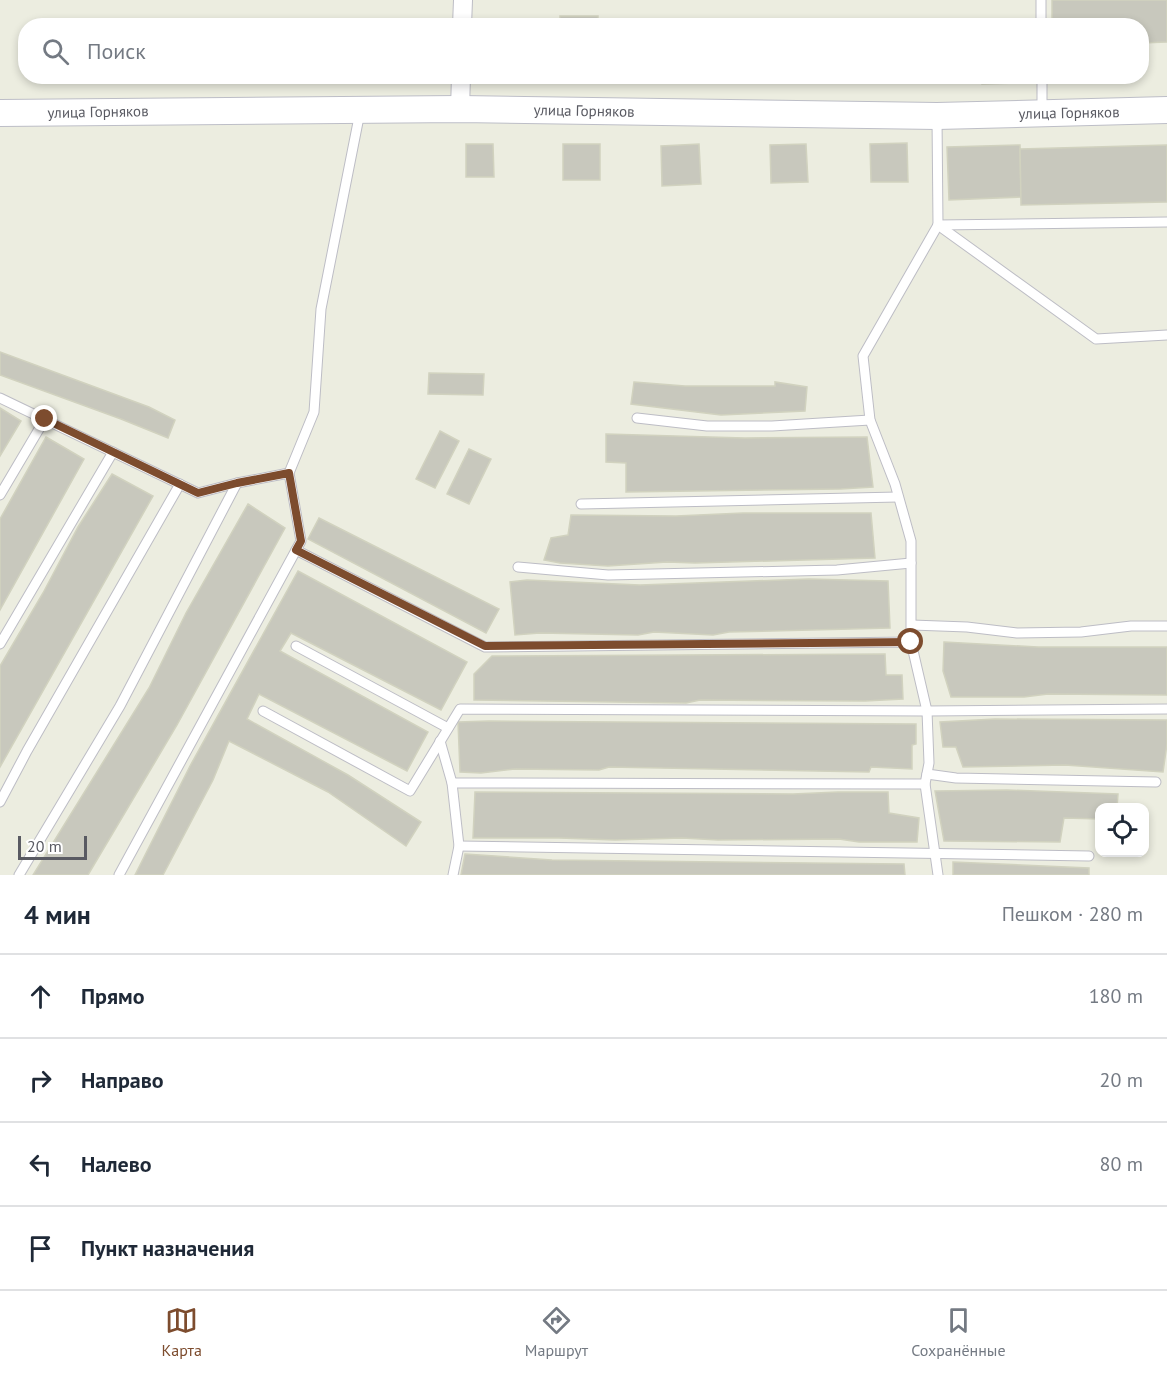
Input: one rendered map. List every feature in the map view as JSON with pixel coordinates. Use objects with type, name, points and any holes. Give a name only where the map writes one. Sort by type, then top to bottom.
[{"type":"street","points":[[462,18],[463,0]]},
{"type":"street","points":[[460,109],[461,84]]},
{"type":"street","name":"улица Горняков","points":[[0,113],[460,109],[937,116],[1167,110]]},
{"type":"lane","points":[[1041,0],[1041,18]]},
{"type":"lane","points":[[1042,84],[1042,114]]},
{"type":"lane","points":[[119,875],[301,541],[289,473],[314,412],[321,309],[360,110]]},
{"type":"lane","points":[[937,116],[938,225],[863,356],[870,420],[898,497],[911,541],[911,642],[927,711],[929,763],[926,779],[938,875]]},
{"type":"lane","points":[[938,225],[1167,222]]},
{"type":"lane","points":[[938,225],[1096,339],[1167,335]]},
{"type":"lane","points":[[0,398],[198,493],[289,473]]},
{"type":"lane","points":[[637,418],[707,426],[772,426],[870,420]]},
{"type":"lane","points":[[0,495],[45,419]]},
{"type":"lane","points":[[0,644],[113,452]]},
{"type":"lane","points":[[19,875],[120,705],[237,483]]},
{"type":"lane","points":[[0,802],[32,741],[180,484]]},
{"type":"lane","points":[[580,504],[898,497]]},
{"type":"lane","points":[[296,550],[485,646],[911,642]]},
{"type":"lane","points":[[518,567],[608,575],[837,570],[911,563]]},
{"type":"lane","points":[[912,625],[967,627],[1017,633],[1082,632],[1131,626],[1167,626]]},
{"type":"lane","points":[[296,646],[448,728]]},
{"type":"lane","points":[[263,711],[410,790],[460,709],[927,711],[1167,709]]},
{"type":"lane","points":[[440,741],[452,783],[459,846],[453,875]]},
{"type":"lane","points":[[452,783],[956,778],[1156,782]]},
{"type":"lane","points":[[459,846],[1089,856]]},
{"type":"building","points":[[1052,0],[1167,0],[1167,42],[1149,43],[1149,18],[1052,18]]},
{"type":"building","points":[[560,16],[598,16],[598,18],[560,18]]},
{"type":"building","points":[[907,143],[908,182],[871,182],[870,144]]},
{"type":"building","points":[[466,144],[493,144],[494,177],[466,177]]},
{"type":"building","points":[[563,144],[600,144],[600,180],[563,180]]},
{"type":"building","points":[[699,144],[701,184],[662,186],[661,146]]},
{"type":"building","points":[[806,144],[808,182],[771,183],[770,145]]},
{"type":"building","points":[[1020,145],[1021,197],[949,200],[947,147]]},
{"type":"building","points":[[1167,145],[1167,202],[1021,205],[1020,149]]},
{"type":"building","points":[[0,352],[149,407],[175,420],[168,438],[0,375]]},
{"type":"building","points":[[429,373],[484,374],[483,395],[428,394]]},
{"type":"building","points":[[634,382],[685,386],[775,386],[775,382],[807,387],[805,411],[721,415],[631,404]]},
{"type":"building","points":[[0,408],[21,421],[0,456]]},
{"type":"building","points":[[440,431],[459,441],[435,488],[416,479]]},
{"type":"building","points":[[606,434],[745,438],[867,437],[873,487],[626,492],[626,463],[606,462]]},
{"type":"building","points":[[46,437],[84,459],[0,610],[0,519]]},
{"type":"building","points":[[469,449],[491,459],[469,504],[447,494]]},
{"type":"building","points":[[112,474],[153,496],[0,767],[0,666],[78,527]]},
{"type":"building","points":[[248,504],[285,528],[177,725],[88,875],[33,875],[149,688],[186,613]]},
{"type":"building","points":[[743,513],[871,513],[875,558],[667,562],[608,566],[544,560],[551,538],[568,535],[571,515],[676,516]]},
{"type":"building","points":[[319,518],[499,609],[486,633],[308,539]]},
{"type":"building","points":[[298,571],[467,662],[441,710],[291,633],[280,651],[428,732],[407,771],[259,694],[247,719],[348,775],[421,822],[406,846],[328,792],[229,741],[213,780],[163,875],[135,875],[190,766]]},
{"type":"building","points":[[809,579],[888,581],[890,628],[729,632],[713,635],[654,632],[638,635],[540,633],[515,635],[510,582],[527,580],[640,585]]},
{"type":"building","points":[[944,642],[1038,647],[1167,647],[1167,695],[1048,694],[1024,697],[951,697],[943,671]]},
{"type":"building","points":[[885,654],[886,675],[902,675],[903,699],[865,701],[700,700],[686,703],[474,700],[474,674],[492,656]]},
{"type":"building","points":[[995,719],[1167,720],[1167,744],[1163,772],[1065,765],[963,767],[956,747],[943,747],[940,722]]},
{"type":"building","points":[[458,722],[916,724],[916,744],[912,745],[912,769],[871,767],[869,772],[609,767],[599,770],[515,769],[481,773],[460,772]]},
{"type":"building","points":[[1007,790],[1118,794],[1117,803],[1095,803],[1095,819],[1064,818],[1060,842],[944,841],[935,791]]},
{"type":"building","points":[[475,792],[793,794],[888,792],[889,813],[919,818],[917,842],[859,842],[839,839],[473,838]]},
{"type":"building","points":[[465,854],[552,860],[904,864],[905,875],[461,875]]},
{"type":"building","points":[[953,862],[1089,868],[1089,875],[953,875]]},
{"type":"route","points":[[45,419],[198,493],[289,473],[301,541],[296,550],[485,646],[911,642]]}]
